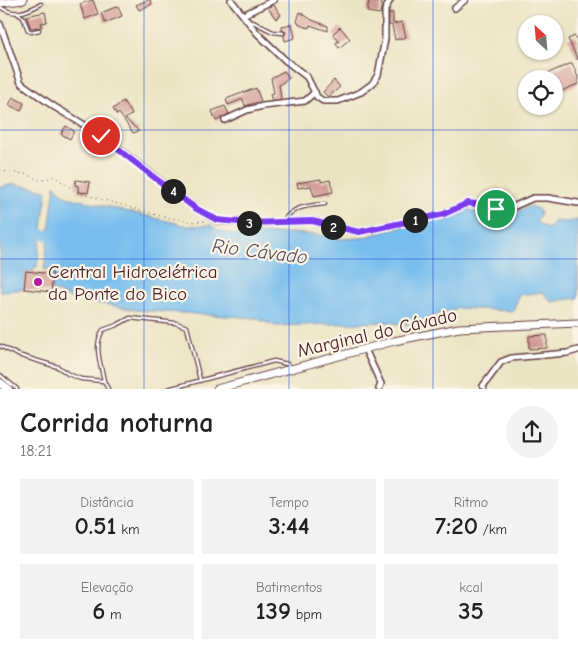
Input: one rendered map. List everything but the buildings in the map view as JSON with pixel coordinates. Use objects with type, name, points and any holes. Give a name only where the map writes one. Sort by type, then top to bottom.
[{"type":"main road","points":[[0,382],[8,389]]},
{"type":"street","points":[[0,2],[23,0]]},
{"type":"street","points":[[231,0],[250,24],[285,60],[308,77],[316,97],[323,101],[338,101],[348,98],[372,84],[378,74],[385,39],[385,10],[390,0]]},
{"type":"street","points":[[243,15],[274,0]]},
{"type":"street","points":[[456,8],[465,0]]},
{"type":"street","points":[[0,24],[21,83],[52,106],[101,136],[195,208],[217,220],[249,223],[312,221],[359,232],[444,214],[468,203],[496,209],[515,206],[533,198],[578,202]]},
{"type":"street","points":[[225,120],[247,110],[263,106],[305,101],[315,92]]},
{"type":"street","name":"Marginal do Cávado","points":[[217,389],[364,349],[459,328],[578,323]]},
{"type":"street","points":[[364,349],[380,384],[379,389]]},
{"type":"street","points":[[485,388],[501,362],[511,358],[568,353],[578,350]]},
{"type":"lane","points":[[18,14],[41,4]]},
{"type":"lane","points":[[0,7],[23,17],[28,30],[31,32],[39,30]]},
{"type":"lane","points":[[250,24],[252,22],[273,32],[283,33]]},
{"type":"lane","points":[[283,222],[289,213],[298,208],[325,204]]},
{"type":"lane","points":[[108,389],[104,381],[97,351],[99,336],[103,330],[130,318],[176,323],[187,327],[200,380]]},
{"type":"lane","points":[[0,346],[18,355],[58,367],[68,374],[81,379],[104,381]]},
{"type":"lane","points":[[168,389],[274,362],[287,364],[291,369]]},
{"type":"lane","points":[[0,375],[17,389]]},
{"type":"path","points":[[0,171],[25,174],[41,181],[54,176],[76,192],[164,217],[195,222],[217,220]]},
{"type":"water","points":[[14,184],[47,190],[37,267],[34,267],[33,272],[26,271],[24,289],[0,292],[0,187]]},
{"type":"water","points":[[55,185],[67,197],[188,226],[211,225],[218,230],[236,235],[289,233],[320,235],[340,239],[361,238],[468,209],[490,217],[512,213],[531,206],[539,210],[540,215],[536,222],[548,229],[555,221],[567,222],[578,220],[578,298],[551,302],[543,292],[519,295],[513,311],[458,308],[406,325],[387,322],[275,326],[256,318],[136,310],[70,298],[57,292],[51,292],[54,271],[44,269]]},
{"type":"waterway","name":"Rio Cávado","points":[[0,235],[41,234],[60,238]]},
{"type":"place","name":"Central Hidroelétrica da Ponte do Bico","points":[[38,282]]},
{"type":"route","points":[[101,136],[195,208],[217,220],[249,223],[312,221],[359,232],[444,214],[468,203],[496,209]]}]
